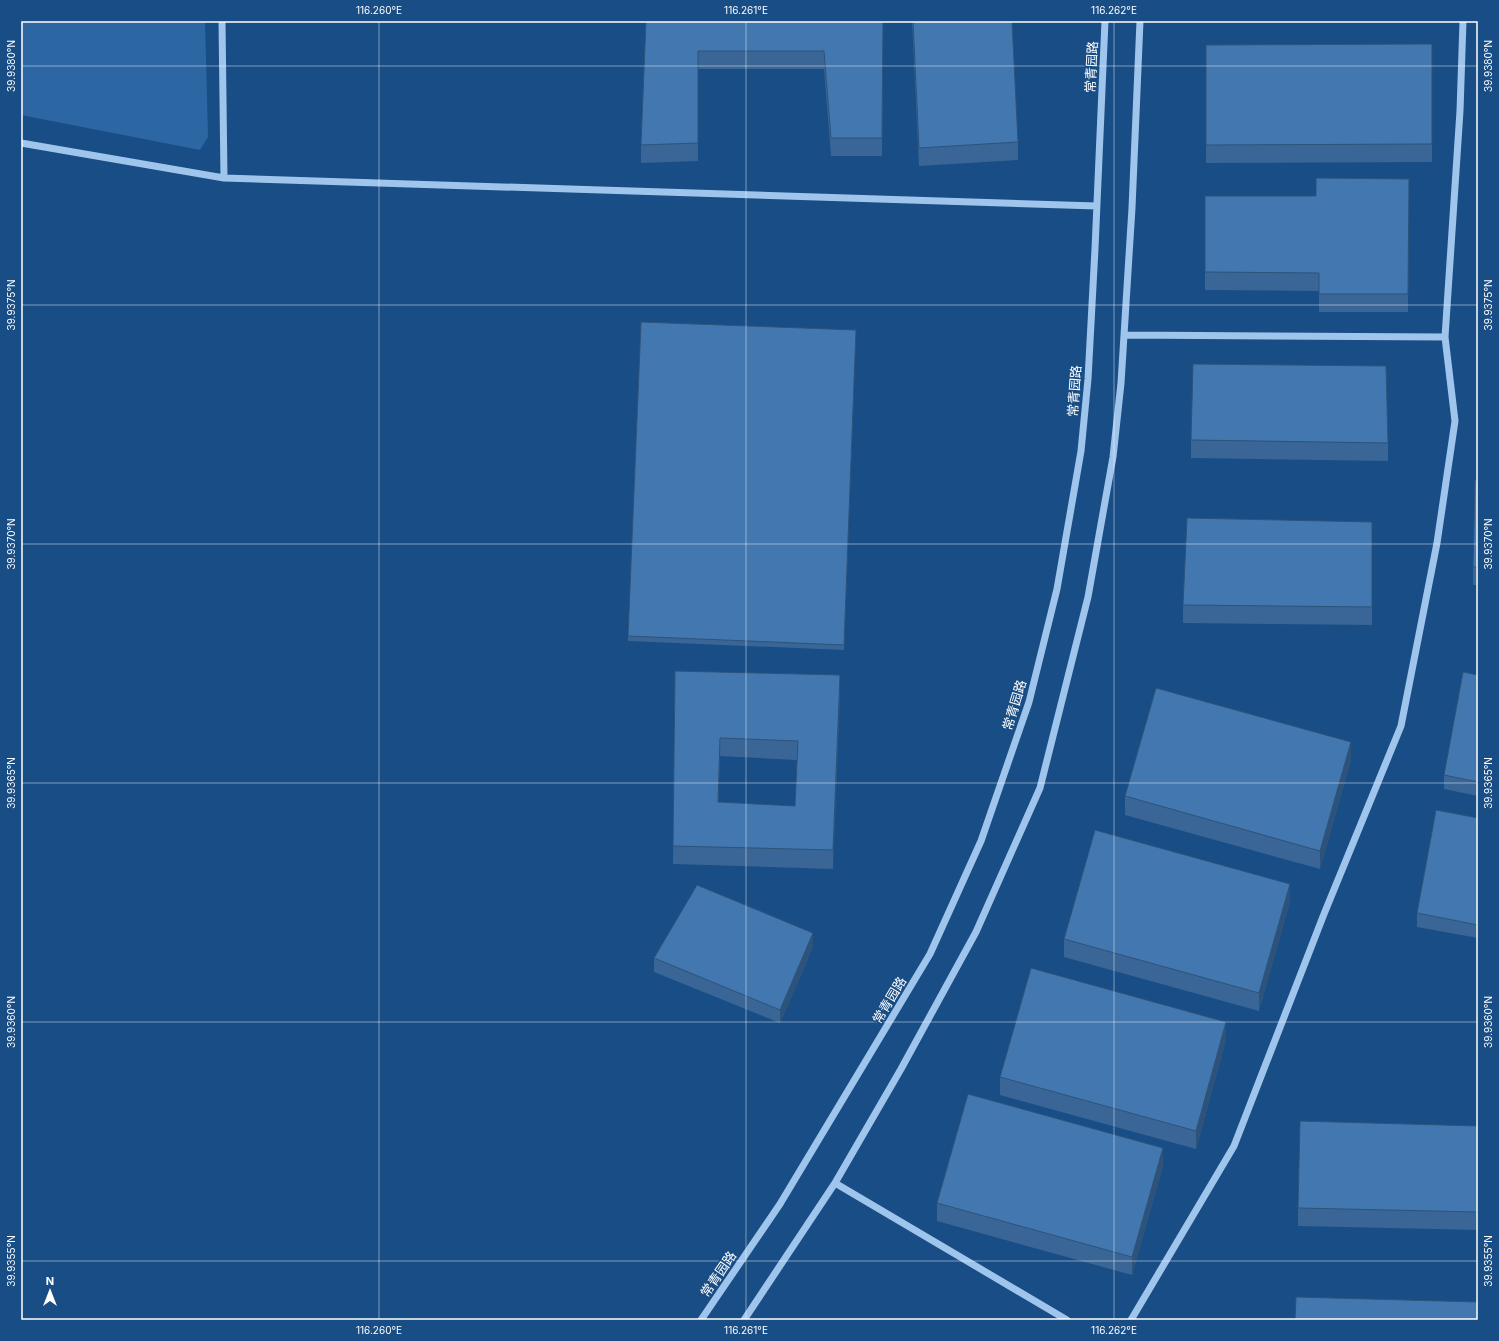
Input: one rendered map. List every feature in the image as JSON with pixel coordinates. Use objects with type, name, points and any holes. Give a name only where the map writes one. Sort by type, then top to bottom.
[{"type":"street","points":[[222,21],[224,178]]},
{"type":"street","name":"常青园路","points":[[701,1320],[780,1204],[930,954],[986,826],[1029,702],[1057,589],[1081,451],[1088,379],[1105,21]]},
{"type":"street","points":[[744,1320],[835,1183],[901,1069],[976,932],[1040,788],[1088,597],[1113,456],[1124,335],[1132,208],[1140,21]]},
{"type":"street","points":[[1131,1320],[1234,1146],[1324,914],[1401,726],[1437,543],[1455,421],[1445,336],[1460,111],[1463,21]]},
{"type":"street","points":[[21,143],[224,178],[1097,206]]},
{"type":"street","points":[[1124,335],[1445,336]]},
{"type":"street","points":[[835,1183],[1066,1320]]},
{"type":"shaded area","points":[[21,21],[205,21],[208,137],[200,150],[21,115]]},
{"type":"building","points":[[646,21],[883,21],[882,138],[831,138],[824,51],[698,51],[698,143],[641,145]]},
{"type":"building","points":[[913,21],[1012,21],[1018,142],[919,148]]},
{"type":"building","points":[[1432,44],[1432,144],[1206,145],[1206,45]]},
{"type":"building","points":[[1316,178],[1409,179],[1408,294],[1319,294],[1319,273],[1205,272],[1205,196],[1316,196]]},
{"type":"building","points":[[641,322],[856,330],[844,645],[628,636]]},
{"type":"building","points":[[1193,364],[1386,366],[1388,443],[1191,440]]},
{"type":"building","points":[[1475,480],[1478,480],[1478,567],[1473,567]]},
{"type":"building","points":[[1187,518],[1372,522],[1372,607],[1183,605]]},
{"type":"building","points":[[675,671],[840,675],[833,850],[673,846]],"holes":[[[720,738],[798,741],[795,806],[718,802]]]},
{"type":"building","points":[[1463,672],[1478,675],[1478,782],[1444,775]]},
{"type":"building","points":[[1156,688],[1351,742],[1320,851],[1125,796]]},
{"type":"building","points":[[1436,810],[1478,818],[1478,925],[1417,913]]},
{"type":"building","points":[[1095,830],[1290,884],[1259,993],[1064,939]]},
{"type":"building","points":[[697,885],[813,933],[780,1010],[654,958]]},
{"type":"building","points":[[1031,968],[1226,1022],[1196,1131],[1000,1077]]},
{"type":"building","points":[[968,1094],[1163,1148],[1132,1257],[937,1203]]},
{"type":"building","points":[[1300,1121],[1478,1126],[1478,1212],[1298,1208]]},
{"type":"building","points":[[1296,1297],[1478,1302],[1478,1320],[1295,1320]]}]
